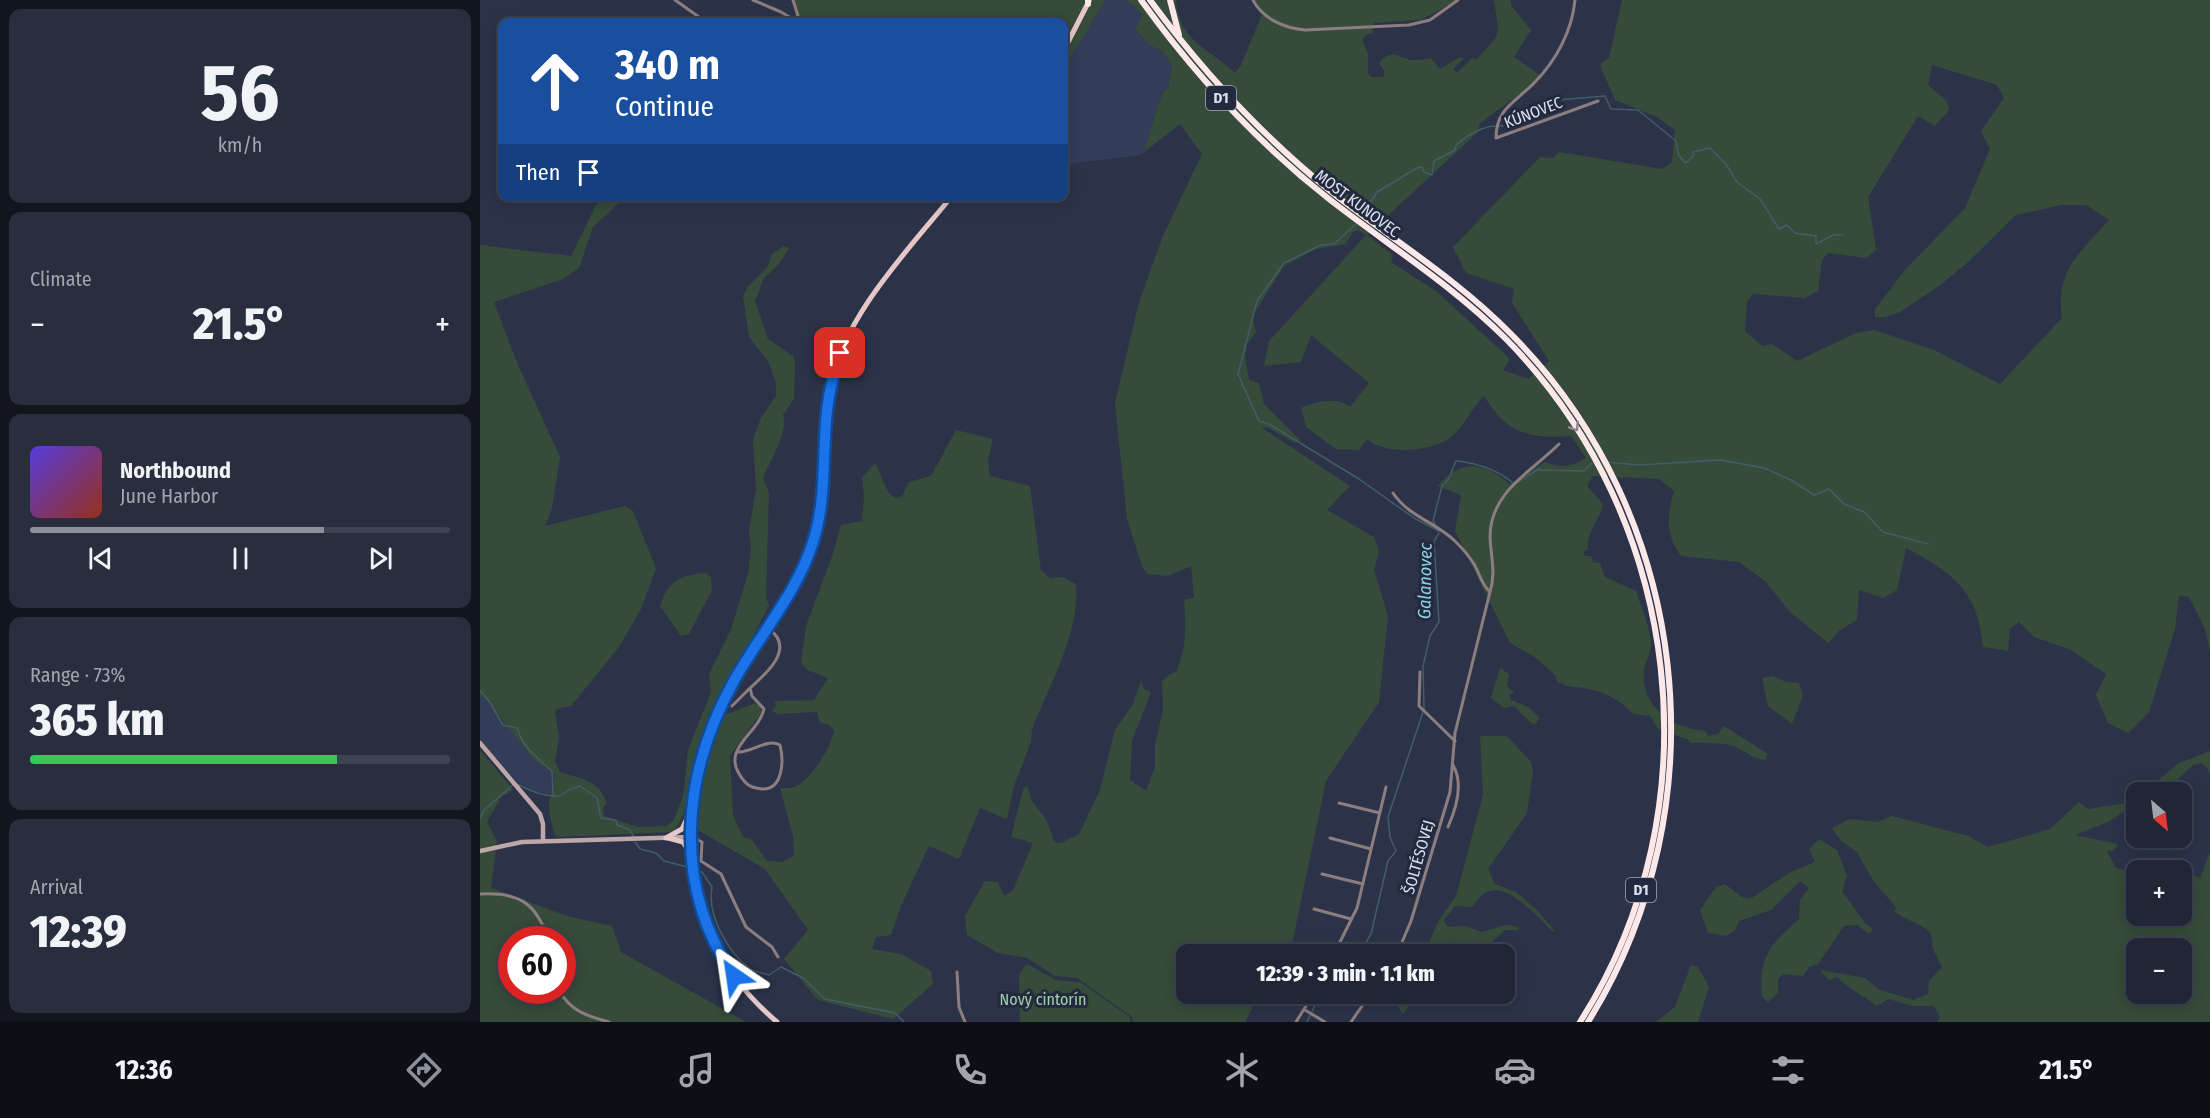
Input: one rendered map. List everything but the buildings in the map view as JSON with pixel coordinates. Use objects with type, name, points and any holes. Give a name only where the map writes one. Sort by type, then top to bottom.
[{"type":"highway","name":"D1","points":[[1141,0],[1180,39],[1244,113],[1296,167]]},
{"type":"highway","name":"D1","points":[[1150,0],[1159,17],[1219,97],[1296,167]]},
{"type":"highway","points":[[1170,0],[1180,39]]},
{"type":"highway","name":"MOST KUNOVEC","points":[[1296,167],[1489,313],[1545,377]]},
{"type":"highway","name":"D1","points":[[1545,377],[1579,418],[1626,503],[1645,553],[1662,621],[1671,684],[1672,748],[1666,813],[1646,898],[1625,954],[1588,1022]]},
{"type":"highway","name":"D1","points":[[1545,377],[1605,477],[1638,557],[1652,605],[1663,682],[1665,746],[1658,812],[1641,888],[1618,950],[1580,1022]]},
{"type":"main road","points":[[1068,42],[1088,1]]},
{"type":"main road","points":[[777,1022],[751,998],[724,961],[702,913],[690,854],[691,811],[695,783],[712,725],[735,680],[799,579],[814,540],[825,480],[826,411],[830,384],[840,353],[860,315],[900,260],[948,201]]},
{"type":"main road","points":[[666,838],[682,829],[691,811]]},
{"type":"main road","points":[[666,838],[683,842],[690,854]]},
{"type":"street","points":[[675,0],[700,18]]},
{"type":"street","points":[[753,0],[792,18]]},
{"type":"street","points":[[793,0],[798,18]]},
{"type":"street","points":[[1253,0],[1272,20],[1294,29],[1305,30],[1409,25],[1430,20],[1458,0]]},
{"type":"street","name":"KÚNOVEC","points":[[1575,0],[1566,36],[1560,48],[1534,83],[1509,103],[1500,115],[1496,138],[1598,101]]},
{"type":"street","points":[[1490,592],[1495,576],[1490,535],[1494,515],[1523,473],[1559,444]]},
{"type":"street","points":[[1393,493],[1412,514],[1431,522],[1457,543],[1474,564],[1482,583],[1490,592]]},
{"type":"street","name":"ŠOLTÉSOVEJ","points":[[1402,944],[1412,921],[1450,792],[1455,741],[1490,592]]},
{"type":"street","points":[[732,706],[777,661],[780,647],[776,635],[767,628]]},
{"type":"street","points":[[1420,672],[1419,706],[1455,741]]},
{"type":"street","points":[[739,752],[747,752],[772,742],[780,745],[779,774],[776,785],[769,789],[758,789],[747,784],[735,762],[742,740],[760,720],[764,709],[752,696],[750,688]]},
{"type":"street","points":[[480,744],[540,814],[543,824],[543,841]]},
{"type":"street","name":"ŠOLTÉSOVEJ","points":[[1448,827],[1457,806],[1457,777],[1452,764]]},
{"type":"street","points":[[1339,944],[1351,919],[1363,884],[1386,788]]},
{"type":"street","points":[[1339,803],[1380,813]]},
{"type":"street","points":[[480,851],[511,843],[695,837],[702,842],[701,861],[720,874],[746,927],[771,947],[778,957]]},
{"type":"street","points":[[1330,838],[1371,849]]},
{"type":"street","points":[[1322,874],[1363,884]]},
{"type":"street","points":[[480,894],[495,893],[520,899],[540,919],[543,926]]},
{"type":"street","points":[[1314,909],[1351,919]]},
{"type":"street","points":[[957,972],[959,1007],[965,1022]]},
{"type":"street","points":[[570,1004],[579,1012],[609,1022]]},
{"type":"street","points":[[1296,1022],[1308,1004]]},
{"type":"street","points":[[1351,1022],[1363,1004]]},
{"type":"street","points":[[1305,1010],[1325,1022]]},
{"type":"shaded area","points":[[1106,0],[1126,0],[1142,14],[1135,29],[1149,45],[1162,51],[1172,66],[1168,88],[1162,94],[1143,153],[1136,156],[1074,163],[1068,168],[1068,62]]},
{"type":"shaded area","points":[[480,696],[488,702],[534,760],[556,775],[550,794],[535,791],[516,781],[480,740]]},
{"type":"green space","points":[[794,0],[1106,0],[1068,62],[1068,18],[796,18]]},
{"type":"green space","points":[[1126,0],[1176,0],[1178,14],[1189,35],[1235,73],[1241,65],[1263,12],[1255,0],[1457,0],[1421,20],[1374,23],[1372,33],[1365,35],[1362,40],[1368,53],[1368,73],[1371,77],[1383,77],[1385,72],[1379,63],[1384,58],[1393,55],[1410,60],[1431,58],[1440,69],[1460,57],[1464,58],[1453,69],[1457,73],[1472,58],[1476,60],[1495,38],[1498,28],[1494,0],[1511,0],[1511,5],[1531,30],[1514,57],[1543,77],[1480,123],[1477,133],[1367,235],[1393,255],[1391,262],[1436,291],[1508,357],[1509,361],[1503,370],[1528,379],[1549,361],[1512,303],[1514,289],[1466,273],[1453,247],[1540,157],[1553,158],[1559,152],[1662,169],[1672,162],[1675,130],[1657,117],[1615,100],[1601,68],[1601,63],[1609,58],[1622,0],[2210,0],[2210,652],[2205,629],[2189,597],[2179,596],[2175,629],[2149,712],[2128,733],[2108,723],[2096,695],[2106,674],[2071,650],[2034,637],[2019,622],[2010,629],[2008,651],[1983,647],[1980,627],[1969,597],[1950,575],[1906,548],[1897,590],[1883,598],[1859,590],[1857,620],[1840,630],[1828,643],[1790,612],[1766,582],[1739,562],[1681,556],[1672,540],[1669,525],[1674,491],[1659,479],[1593,476],[1587,486],[1603,504],[1589,537],[1588,549],[1583,552],[1585,556],[1591,556],[1593,562],[1600,563],[1605,577],[1636,591],[1651,639],[1644,673],[1648,697],[1662,714],[1682,726],[1705,731],[1708,736],[1718,734],[1724,726],[1768,754],[1765,760],[1730,745],[1691,743],[1687,739],[1659,730],[1650,716],[1633,714],[1624,705],[1607,695],[1594,690],[1561,684],[1555,675],[1536,658],[1510,643],[1455,531],[1461,495],[1438,486],[1446,477],[1464,467],[1481,467],[1500,476],[1509,484],[1545,462],[1561,466],[1576,463],[1586,458],[1571,436],[1531,435],[1520,431],[1501,419],[1484,396],[1452,436],[1434,446],[1397,450],[1385,448],[1367,439],[1359,450],[1336,449],[1306,427],[1301,408],[1332,401],[1350,407],[1369,383],[1311,335],[1301,362],[1264,366],[1269,341],[1366,235],[1358,230],[1352,233],[1346,244],[1316,249],[1284,266],[1256,310],[1253,319],[1256,332],[1247,344],[1245,358],[1249,380],[1259,383],[1264,404],[1300,440],[1295,443],[1267,427],[1262,428],[1350,486],[1327,510],[1374,537],[1379,551],[1374,570],[1388,616],[1379,702],[1326,781],[1292,944],[1176,944],[1176,1004],[1254,1004],[1245,1022],[1133,1022],[1132,1017],[1077,978],[1055,976],[1027,958],[998,953],[967,935],[965,916],[985,881],[998,882],[1004,896],[1013,890],[1033,843],[1011,837],[1023,789],[1027,786],[1032,801],[1047,821],[1055,843],[1061,843],[1079,834],[1100,790],[1115,730],[1133,704],[1141,681],[1144,689],[1151,692],[1132,741],[1130,780],[1146,791],[1155,767],[1155,745],[1163,710],[1162,681],[1176,672],[1180,663],[1185,637],[1184,600],[1194,598],[1191,566],[1168,576],[1147,574],[1142,566],[1127,519],[1115,403],[1139,302],[1163,236],[1202,154],[1180,124],[1143,153],[1162,94],[1168,88],[1172,66],[1162,51],[1149,45],[1135,29],[1142,14]],"holes":[[[1932,65],[1997,85],[2004,98],[1981,131],[1990,149],[1965,208],[1905,270],[1875,309],[1875,317],[1885,317],[1900,312],[1939,286],[1967,263],[2016,215],[2061,205],[2086,205],[2109,220],[2072,263],[2066,275],[2062,287],[2062,318],[2000,384],[1934,350],[1874,330],[1856,333],[1797,361],[1772,344],[1762,346],[1745,331],[1747,302],[1753,294],[1805,298],[1818,291],[1822,260],[1828,253],[1866,258],[1876,250],[1868,197],[1918,116],[1935,126],[1949,110],[1947,101],[1928,85]]]},
{"type":"green space","points":[[602,201],[626,201],[618,204],[593,227],[579,268],[563,279],[494,302],[518,365],[560,457],[552,508],[545,526],[625,506],[633,511],[656,568],[641,609],[619,647],[571,706],[557,709],[555,712],[559,738],[555,761],[560,772],[589,782],[600,790],[607,804],[603,807],[604,816],[638,827],[666,826],[673,821],[683,797],[688,750],[711,692],[709,674],[731,629],[748,574],[751,547],[749,531],[756,489],[753,439],[761,418],[776,396],[776,383],[769,363],[749,337],[743,296],[747,288],[768,266],[772,254],[784,246],[789,248],[779,264],[764,278],[755,301],[768,339],[793,356],[795,363],[794,399],[783,415],[781,438],[763,479],[769,492],[766,598],[769,605],[709,722],[694,764],[681,820],[672,832],[556,837],[549,806],[556,775],[534,760],[488,702],[480,696],[480,245],[571,256],[596,205]]},
{"type":"green space","points":[[956,430],[993,439],[988,460],[990,476],[1030,486],[1041,570],[1050,578],[1063,577],[1076,584],[1076,602],[1069,640],[1032,729],[1031,742],[1014,786],[1007,819],[980,808],[959,859],[929,846],[901,906],[891,935],[876,937],[872,949],[901,954],[931,971],[933,984],[893,1019],[818,1000],[784,959],[808,930],[765,869],[698,830],[701,778],[722,716],[755,703],[762,707],[761,713],[730,756],[733,815],[743,837],[752,840],[767,861],[782,862],[794,856],[793,836],[780,788],[794,787],[807,778],[825,754],[834,730],[828,724],[820,723],[817,712],[778,714],[772,711],[776,706],[774,701],[814,700],[828,678],[808,670],[801,663],[806,626],[833,554],[841,525],[862,521],[864,496],[862,478],[875,463],[889,494],[896,498],[902,496],[909,482],[931,476]]},
{"type":"green space","points":[[705,573],[711,577],[712,590],[689,634],[681,636],[660,606],[663,597],[676,581],[689,575]]},
{"type":"green space","points":[[1500,668],[1509,674],[1507,686],[1514,693],[1509,695],[1511,700],[1528,707],[1539,717],[1537,723],[1532,724],[1514,706],[1504,708],[1491,698]]},
{"type":"green space","points":[[1773,676],[1786,682],[1799,683],[1803,696],[1792,724],[1768,706],[1762,678]]},
{"type":"green space","points":[[1480,736],[1507,736],[1531,762],[1533,772],[1527,813],[1488,869],[1495,884],[1516,892],[1536,909],[1555,931],[1552,931],[1522,902],[1503,892],[1493,890],[1483,894],[1472,907],[1455,906],[1444,920],[1447,927],[1466,926],[1481,932],[1506,925],[1518,927],[1519,930],[1505,930],[1490,944],[1458,944],[1452,941],[1452,944],[1428,944],[1439,920],[1456,896],[1483,795]]},
{"type":"green space","points":[[480,750],[513,790],[501,797],[487,822],[497,841],[491,888],[567,916],[612,926],[621,952],[746,1022],[480,1022]]},
{"type":"green space","points":[[2210,751],[2210,772],[2202,763],[2193,765],[2175,782],[2156,782],[2179,763]]},
{"type":"green space","points":[[2079,802],[2088,809],[2126,803],[2126,810],[2108,822],[2075,835],[2118,844],[2114,850],[2107,851],[2116,868],[2126,870],[2126,926],[2192,926],[2192,874],[2200,878],[2210,852],[2210,1022],[1937,1022],[1940,1017],[1934,1006],[1912,1006],[1889,999],[1876,1006],[1837,977],[1829,980],[1820,970],[1865,978],[1878,989],[1913,1000],[1928,994],[1929,981],[1942,967],[1933,949],[1931,933],[1895,912],[1896,907],[1875,883],[1856,851],[1841,841],[1832,828],[1850,819],[1877,822],[1892,816],[1968,836],[1988,847],[2050,829]]},
{"type":"green space","points":[[1819,839],[1837,850],[1847,876],[1842,891],[1865,923],[1873,929],[1869,934],[1857,925],[1844,926],[1818,964],[1809,967],[1803,976],[1783,974],[1778,979],[1778,993],[1768,1002],[1762,996],[1761,982],[1768,952],[1799,919],[1800,900],[1809,888],[1800,881],[1771,910],[1739,921],[1735,931],[1726,936],[1708,933],[1700,910],[1716,887],[1725,884],[1742,897],[1750,899],[1789,873],[1815,862],[1809,849]]},
{"type":"green space","name":"Nový cintorín","points":[[1027,964],[1056,980],[1080,982],[1130,1017],[1130,1022],[1020,1022],[1019,974]]},
{"type":"green space","points":[[1691,965],[1698,967],[1709,987],[1698,1022],[1656,1022],[1675,1007]]},
{"type":"green space","points":[[1397,1004],[1410,1004],[1403,1014]]},
{"type":"waterway","points":[[1364,212],[1377,192],[1417,168],[1422,167],[1424,172],[1432,175],[1434,161],[1455,150],[1456,145],[1474,132],[1487,127],[1509,127],[1524,116],[1526,108],[1546,101],[1605,96],[1611,109],[1638,110],[1676,141],[1679,156],[1686,163],[1693,156],[1693,152],[1710,148],[1726,164],[1737,182],[1760,199],[1779,229],[1787,225],[1795,233],[1816,236],[1816,244],[1833,235],[1843,235]]},
{"type":"waterway","points":[[1356,224],[1334,244],[1321,245],[1284,263],[1257,301],[1238,374],[1259,421],[1269,424],[1359,479],[1414,518],[1439,531]]},
{"type":"waterway","name":"Galanovec","points":[[1606,462],[1639,465],[1721,460],[1764,468],[1791,480],[1814,495],[1829,489],[1844,504],[1864,512],[1883,532],[1928,544]]},
{"type":"waterway","name":"Galanovec","points":[[1436,526],[1433,521],[1442,486],[1448,480],[1456,461],[1487,468],[1501,474],[1514,484]]},
{"type":"waterway","name":"Galanovec","points":[[1518,482],[1537,470],[1584,471],[1592,463]]},
{"type":"waterway","name":"Galanovec","points":[[1365,944],[1371,934],[1388,861],[1396,851],[1390,837],[1388,817],[1424,709],[1423,666],[1430,636],[1439,622],[1434,541],[1439,533]]},
{"type":"waterway","points":[[480,691],[503,725],[517,728],[527,748],[552,771],[553,796]]},
{"type":"waterway","points":[[517,784],[548,796],[560,796],[580,786],[597,798],[601,818],[616,820],[617,825],[630,830],[634,837]]},
{"type":"waterway","points":[[480,819],[484,810],[513,785]]},
{"type":"waterway","points":[[635,842],[640,849],[656,853],[664,861],[691,868]]},
{"type":"waterway","points":[[695,870],[702,872],[712,887],[711,898],[716,921],[727,943],[742,962],[751,969],[769,975],[781,967],[803,978],[825,999],[895,1013],[904,1022]]},
{"type":"waterway","name":"Galanovec","points":[[1307,1022],[1316,1004]]},
{"type":"route","points":[[734,976],[711,936],[695,889],[690,837],[691,811],[698,765],[712,725],[735,680],[799,579],[814,540],[825,480],[826,411],[830,384],[840,353]]}]
